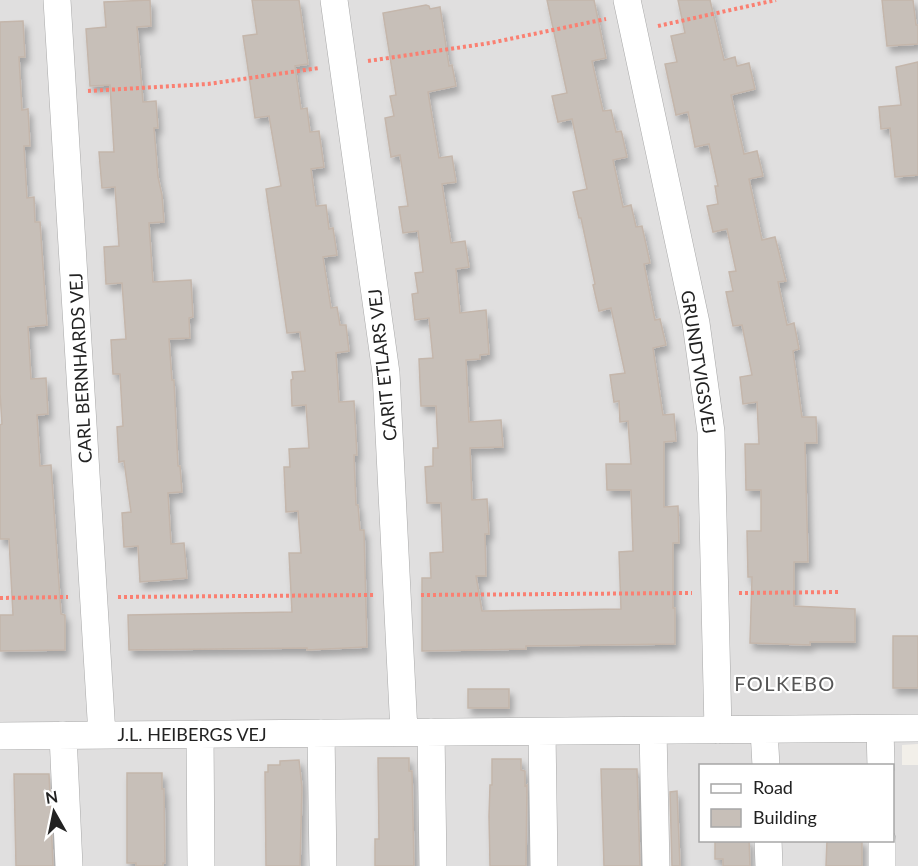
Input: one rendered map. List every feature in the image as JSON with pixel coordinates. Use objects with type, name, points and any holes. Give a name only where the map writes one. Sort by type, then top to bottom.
[{"type":"street","name":"CARL BERNHARDS VEJ","points":[[57,0],[102,735]]},
{"type":"street","name":"CARIT ETLARS VEJ","points":[[334,0],[386,373],[405,732]]},
{"type":"street","name":"GRUNDTVIGSVEJ","points":[[627,0],[696,323],[711,432],[718,730]]},
{"type":"street","name":"J.L. HEIBERGS VEJ","points":[[0,736],[918,728]]},
{"type":"street","points":[[880,729],[881,764]]},
{"type":"street","points":[[764,730],[766,764]]},
{"type":"street","points":[[653,731],[656,866]]},
{"type":"street","points":[[431,732],[433,866]]},
{"type":"street","points":[[542,732],[544,866]]},
{"type":"street","points":[[321,733],[323,866]]},
{"type":"street","points":[[200,734],[201,866]]},
{"type":"street","points":[[63,735],[69,866]]},
{"type":"street","points":[[768,842],[768,866]]},
{"type":"street","points":[[882,842],[882,866]]},
{"type":"path","points":[[634,31],[776,0]]},
{"type":"shaded area","points":[[0,0],[918,0],[918,744],[902,745],[902,765],[918,765],[918,866],[0,866]]},
{"type":"building","points":[[150,0],[151,26],[137,27],[143,102],[156,101],[158,128],[154,128],[164,222],[149,223],[153,282],[191,280],[193,317],[189,318],[190,338],[169,339],[182,492],[168,493],[171,544],[184,543],[187,578],[140,582],[138,546],[124,547],[122,513],[131,512],[124,461],[119,462],[117,427],[123,426],[120,374],[113,374],[111,340],[126,339],[122,283],[106,284],[104,247],[119,246],[115,187],[102,188],[99,152],[114,152],[110,85],[90,86],[86,29],[106,27],[104,2]]},
{"type":"building","points":[[252,0],[299,0],[308,64],[295,66],[301,109],[307,108],[310,132],[319,131],[324,167],[311,169],[316,206],[326,205],[329,229],[333,228],[337,255],[323,257],[331,308],[337,307],[340,325],[346,325],[349,351],[336,353],[339,402],[354,401],[357,455],[354,455],[356,505],[358,505],[360,530],[364,530],[367,647],[307,650],[307,648],[129,650],[128,615],[292,612],[289,553],[301,553],[298,511],[286,512],[284,467],[290,467],[289,449],[309,448],[306,405],[292,406],[292,372],[305,371],[300,332],[287,333],[266,189],[281,186],[269,116],[255,118],[243,36],[257,34]]},
{"type":"building","points":[[547,0],[594,0],[606,58],[592,61],[603,111],[611,110],[616,132],[621,131],[627,157],[613,160],[623,207],[631,205],[636,227],[642,226],[650,263],[644,264],[655,320],[660,319],[666,345],[653,348],[663,415],[674,414],[676,441],[664,442],[664,507],[678,506],[679,543],[673,543],[675,644],[526,646],[526,649],[422,651],[422,578],[431,578],[430,553],[443,552],[441,503],[427,503],[425,467],[433,466],[433,448],[438,448],[436,406],[421,406],[419,359],[433,358],[429,318],[415,320],[412,294],[418,293],[415,273],[423,272],[418,231],[403,233],[399,207],[408,206],[400,155],[391,157],[385,118],[394,116],[390,96],[396,95],[383,13],[426,5],[430,9],[440,7],[449,66],[452,65],[456,86],[428,92],[439,158],[452,156],[456,182],[442,184],[451,243],[465,241],[469,267],[456,269],[460,313],[486,310],[489,354],[480,355],[480,359],[466,360],[469,422],[501,420],[503,447],[470,448],[472,500],[487,499],[489,534],[485,534],[486,576],[476,576],[482,611],[621,609],[619,552],[633,551],[631,490],[607,490],[606,464],[631,464],[628,421],[620,422],[619,401],[614,402],[610,375],[625,373],[611,308],[599,311],[581,218],[579,218],[573,192],[587,189],[572,119],[558,122],[552,96],[567,93]]},
{"type":"building","points":[[678,0],[710,0],[724,60],[735,57],[737,66],[749,63],[755,89],[731,95],[744,154],[757,151],[763,176],[749,179],[762,240],[775,237],[786,281],[778,282],[787,325],[794,323],[799,349],[793,351],[802,417],[816,417],[817,443],[805,443],[808,562],[794,562],[794,606],[855,609],[855,642],[810,642],[810,645],[750,643],[752,577],[748,577],[747,531],[761,531],[761,490],[746,490],[745,444],[759,444],[757,402],[743,404],[740,377],[752,375],[742,325],[733,326],[726,292],[733,291],[729,272],[736,271],[727,229],[713,232],[707,206],[718,204],[715,186],[718,186],[709,144],[695,147],[688,112],[676,115],[665,64],[677,62],[671,36],[685,33]]},
{"type":"building","points":[[882,0],[913,0],[916,25],[918,25],[918,44],[887,46]]},
{"type":"building","points":[[23,21],[25,57],[19,57],[22,110],[28,109],[30,146],[24,146],[27,198],[34,197],[35,222],[40,222],[47,325],[28,327],[31,379],[46,378],[48,414],[37,415],[40,466],[51,465],[61,614],[65,615],[65,650],[0,651],[0,615],[13,615],[9,539],[0,539],[0,425],[2,424],[0,393],[0,22]]},
{"type":"building","points":[[918,62],[918,175],[895,177],[890,128],[881,129],[879,107],[901,105],[896,67]]},
{"type":"building","points":[[893,636],[918,636],[918,688],[893,688]]},
{"type":"building","points":[[468,689],[509,689],[509,708],[468,708]]},
{"type":"building","points":[[378,758],[409,758],[409,771],[412,771],[414,866],[375,866],[375,839],[379,839]]},
{"type":"building","points":[[492,759],[521,759],[521,770],[525,771],[525,786],[527,785],[526,866],[490,866],[489,816]]},
{"type":"building","points":[[299,760],[302,787],[300,866],[266,866],[265,772],[268,772],[268,765],[280,765],[280,761]]},
{"type":"building","points":[[601,769],[637,769],[640,866],[604,866]]},
{"type":"building","points":[[127,773],[162,773],[165,863],[163,866],[136,866],[136,863],[127,863]]},
{"type":"building","points":[[14,774],[49,774],[53,866],[16,866]]},
{"type":"building","points":[[677,791],[680,866],[672,866],[670,792]]},
{"type":"building","points":[[715,842],[749,842],[750,866],[723,866],[723,859],[715,859]]},
{"type":"building","points":[[827,842],[862,842],[862,866],[826,866]]},
{"type":"district","name":"FOLKEBO","points":[[785,683]]}]
